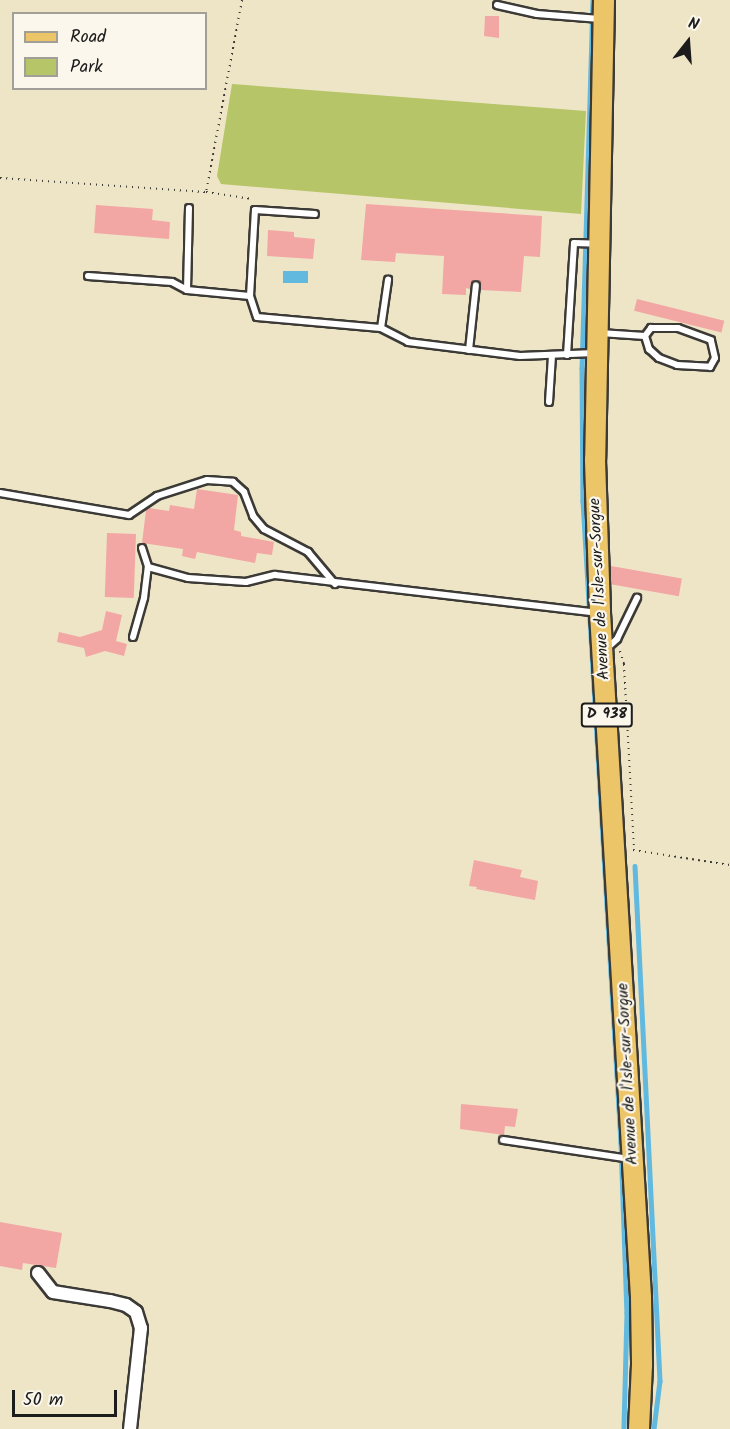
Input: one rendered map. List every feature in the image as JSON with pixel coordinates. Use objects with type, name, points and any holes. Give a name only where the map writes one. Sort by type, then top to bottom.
[{"type":"main road","name":"Avenue de l'Isle-sur-Sorgue","points":[[604,10],[595,460],[600,613],[610,645],[625,849],[633,1159],[642,1332],[639,1429]]},
{"type":"street","points":[[38,1273],[53,1293],[110,1301],[126,1305],[136,1312],[141,1328],[130,1429]]},
{"type":"lane","points":[[497,5],[537,14],[604,10]]},
{"type":"lane","points":[[187,290],[189,208]]},
{"type":"lane","points":[[315,214],[255,210],[250,296],[257,317],[381,328],[408,342],[520,356],[596,353]]},
{"type":"lane","points":[[567,354],[574,243],[598,244]]},
{"type":"lane","points":[[88,276],[172,282],[187,290],[250,296]]},
{"type":"lane","points":[[381,328],[388,280]]},
{"type":"lane","points":[[469,350],[476,285]]},
{"type":"lane","points":[[651,328],[678,328],[711,340],[715,358],[710,367],[677,365],[659,358],[649,349],[645,336],[651,328]]},
{"type":"lane","points":[[596,333],[645,336]]},
{"type":"lane","points":[[549,402],[552,355]]},
{"type":"lane","points":[[0,493],[129,515],[157,496],[207,480],[233,482],[244,492],[254,516],[264,530],[308,552],[335,584]]},
{"type":"lane","points":[[133,637],[144,598],[148,567],[142,548]]},
{"type":"lane","points":[[148,567],[188,578],[246,582],[275,575],[335,584],[600,613]]},
{"type":"lane","points":[[610,645],[637,598]]},
{"type":"lane","points":[[503,1140],[633,1159]]},
{"type":"path","points":[[206,192],[242,0]]},
{"type":"path","points":[[0,178],[206,192],[258,200],[255,210]]},
{"type":"path","points":[[610,645],[624,663],[625,849],[730,865]]},
{"type":"green space","points":[[232,84],[586,111],[581,214],[221,184],[217,176]]},
{"type":"water","points":[[283,271],[308,271],[308,283],[283,283]]},
{"type":"building","points":[[485,16],[499,16],[499,38],[484,36]]},
{"type":"building","points":[[366,204],[542,216],[540,257],[524,256],[521,292],[481,290],[480,282],[476,280],[471,282],[470,289],[466,288],[466,295],[442,294],[444,256],[396,253],[395,262],[361,260]]},
{"type":"building","points":[[96,205],[153,209],[152,220],[170,222],[169,239],[94,233]]},
{"type":"building","points":[[268,230],[294,232],[294,237],[315,239],[313,259],[267,256]]},
{"type":"building","points":[[637,299],[724,321],[721,332],[634,311]]},
{"type":"building","points":[[197,489],[238,495],[234,530],[241,532],[241,536],[274,542],[272,555],[257,553],[255,563],[197,552],[195,559],[182,556],[183,549],[142,543],[146,510],[149,508],[169,511],[170,505],[194,509]]},
{"type":"building","points":[[107,533],[136,534],[134,598],[105,597]]},
{"type":"building","points":[[611,566],[682,579],[679,596],[608,584]]},
{"type":"building","points":[[106,611],[122,615],[116,641],[127,644],[124,656],[105,651],[86,657],[84,648],[57,642],[59,632],[80,637],[102,630]]},
{"type":"building","points":[[474,860],[522,870],[520,877],[538,881],[535,900],[469,886]]},
{"type":"building","points":[[461,1104],[518,1109],[515,1127],[505,1126],[504,1135],[460,1129]]},
{"type":"building","points":[[0,1222],[62,1233],[56,1268],[23,1263],[22,1270],[0,1266]]},
{"type":"waterway","points":[[593,0],[582,368],[583,501],[621,1143],[627,1313],[624,1429]]},
{"type":"waterway","points":[[635,866],[660,1381],[654,1429]]}]
